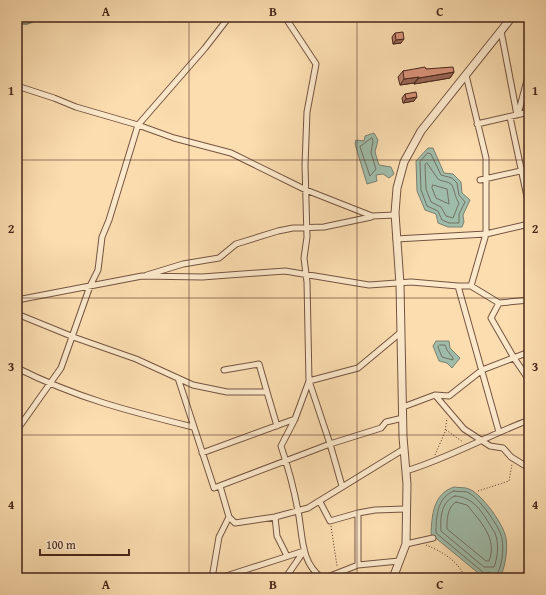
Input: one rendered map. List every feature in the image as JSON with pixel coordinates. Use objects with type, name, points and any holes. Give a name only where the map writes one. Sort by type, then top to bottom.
[{"type":"street","points":[[17,430],[61,368],[74,337],[90,286],[98,270],[103,232],[109,220],[138,125],[206,48],[229,17]]},
{"type":"street","points":[[285,17],[316,64],[307,112],[306,227],[304,258],[307,282],[308,381],[330,444],[342,486]]},
{"type":"street","points":[[393,578],[406,544],[406,471],[400,333],[400,284],[395,216],[397,188],[404,162],[422,132],[512,17]]},
{"type":"street","points":[[501,31],[517,115]]},
{"type":"street","points":[[517,115],[529,73]]},
{"type":"street","points":[[466,75],[486,158],[486,234],[471,286]]},
{"type":"street","points":[[17,86],[76,107],[138,125],[174,138],[231,153],[306,190],[372,216]]},
{"type":"street","points":[[477,124],[529,112]]},
{"type":"street","points":[[510,117],[529,206]]},
{"type":"street","points":[[480,180],[529,169]]},
{"type":"street","points":[[17,300],[142,276],[183,264],[219,258],[236,244],[249,239],[293,228],[324,227],[372,216],[395,216]]},
{"type":"street","points":[[396,239],[486,234],[529,224]]},
{"type":"street","points":[[142,276],[202,277],[285,271],[369,285],[400,284],[411,282],[471,286],[499,303],[529,300]]},
{"type":"street","points":[[458,286],[499,432]]},
{"type":"street","points":[[499,303],[492,318],[514,358],[529,380]]},
{"type":"street","points":[[17,314],[74,337],[136,359],[193,385],[227,392],[267,392]]},
{"type":"street","points":[[308,381],[358,368],[400,333]]},
{"type":"street","points":[[403,407],[435,395],[449,396],[482,370],[529,352]]},
{"type":"street","points":[[224,370],[259,364],[277,426]]},
{"type":"street","points":[[17,368],[49,384],[112,407],[193,427]]},
{"type":"street","points":[[178,378],[214,488],[330,444],[381,428],[386,422],[403,418]]},
{"type":"street","points":[[308,381],[295,419],[281,446],[298,511],[304,551],[311,567],[326,578],[358,565],[399,560]]},
{"type":"street","points":[[435,395],[464,429],[490,446],[503,448],[512,457],[529,468]]},
{"type":"street","points":[[202,453],[295,419]]},
{"type":"street","points":[[406,471],[430,464],[499,432],[529,420]]},
{"type":"street","points":[[220,486],[229,517],[235,523],[275,517],[308,508],[320,502],[342,486],[404,449]]},
{"type":"street","points":[[320,502],[330,521],[375,510],[405,509]]},
{"type":"street","points":[[358,513],[358,565]]},
{"type":"street","points":[[212,578],[219,537],[229,517]]},
{"type":"street","points":[[275,517],[277,536],[286,556]]},
{"type":"street","points":[[406,544],[433,538]]},
{"type":"street","points":[[220,578],[239,575],[286,556],[304,551]]},
{"type":"street","points":[[283,578],[286,577],[304,551]]},
{"type":"path","points":[[430,464],[441,443],[448,410]]},
{"type":"path","points":[[445,429],[470,446]]},
{"type":"path","points":[[478,491],[509,481],[512,469],[512,457]]},
{"type":"path","points":[[330,521],[339,573]]},
{"type":"path","points":[[418,542],[436,549],[454,562],[460,567],[465,578]]},
{"type":"water","points":[[374,133],[378,140],[375,152],[379,165],[391,167],[394,174],[389,178],[383,174],[376,175],[377,181],[367,184],[355,144],[356,140],[364,141],[365,136]]},
{"type":"water","points":[[428,148],[433,148],[444,173],[453,174],[461,182],[462,193],[470,200],[463,215],[464,222],[462,227],[448,227],[438,223],[436,214],[425,210],[417,191],[416,161]]},
{"type":"water","points":[[436,341],[449,341],[450,348],[460,358],[452,368],[447,363],[439,361],[433,346]]},
{"type":"water","points":[[454,487],[467,488],[474,492],[486,503],[497,518],[506,538],[507,548],[505,564],[500,578],[489,576],[483,577],[431,534],[435,506],[447,490]]},
{"type":"building","points":[[403,32],[404,39],[396,40],[395,33]]},
{"type":"building","points":[[425,67],[426,69],[453,67],[454,72],[404,79],[403,71]]},
{"type":"building","points":[[416,92],[417,97],[406,99],[405,94]]},
{"type":"waterway","points":[[17,23],[26,24],[46,17]]}]
